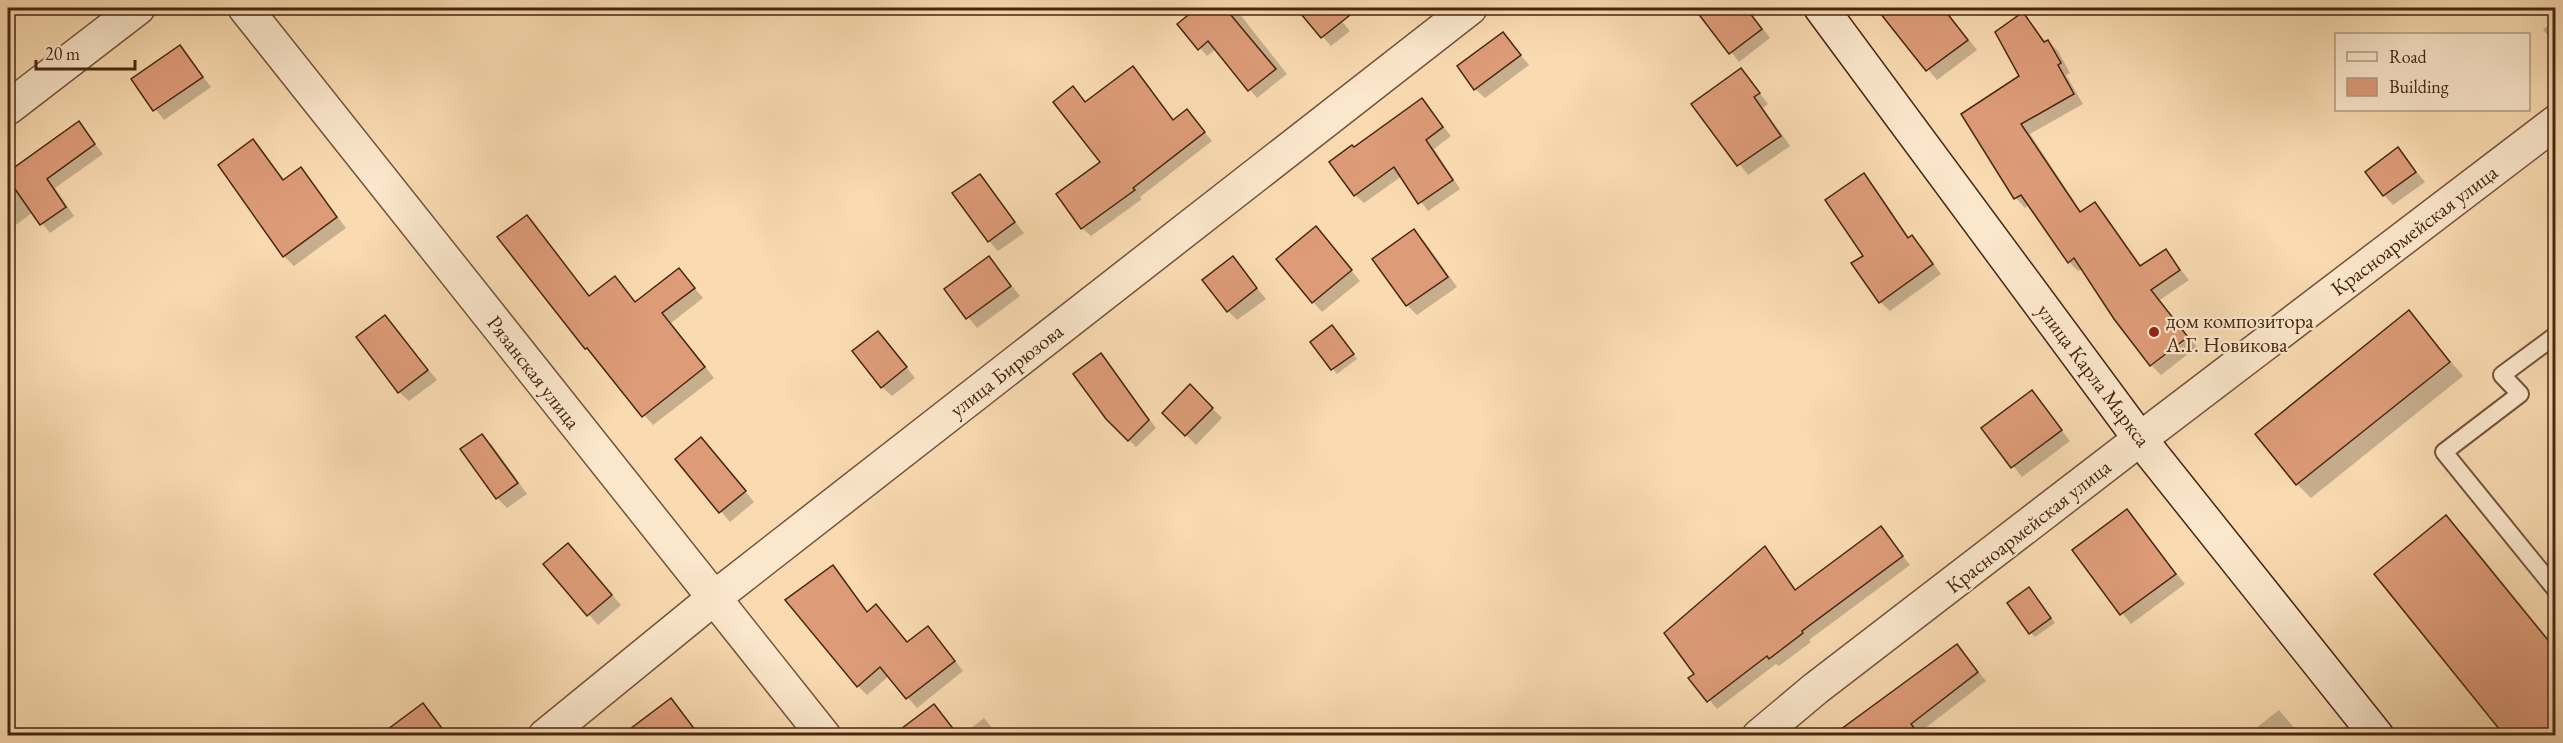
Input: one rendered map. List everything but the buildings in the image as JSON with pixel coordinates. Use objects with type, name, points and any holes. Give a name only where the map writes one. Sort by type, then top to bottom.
[{"type":"street","points":[[8,108],[138,8]]},
{"type":"street","name":"Рязанская улица","points":[[245,8],[824,735]]},
{"type":"street","name":"улица Бирюзова","points":[[544,735],[714,598],[1470,8]]},
{"type":"street","name":"улица Карла Маркса","points":[[1821,8],[2140,439],[2377,735]]},
{"type":"street","name":"Красноармейская улица","points":[[1760,735],[1815,689],[2556,122]]},
{"type":"lane","points":[[2556,335],[2502,375],[2520,394],[2444,452],[2556,590]]},
{"type":"place","name":"дом композитора А.Г. Новикова","points":[[2154,332]]}]
